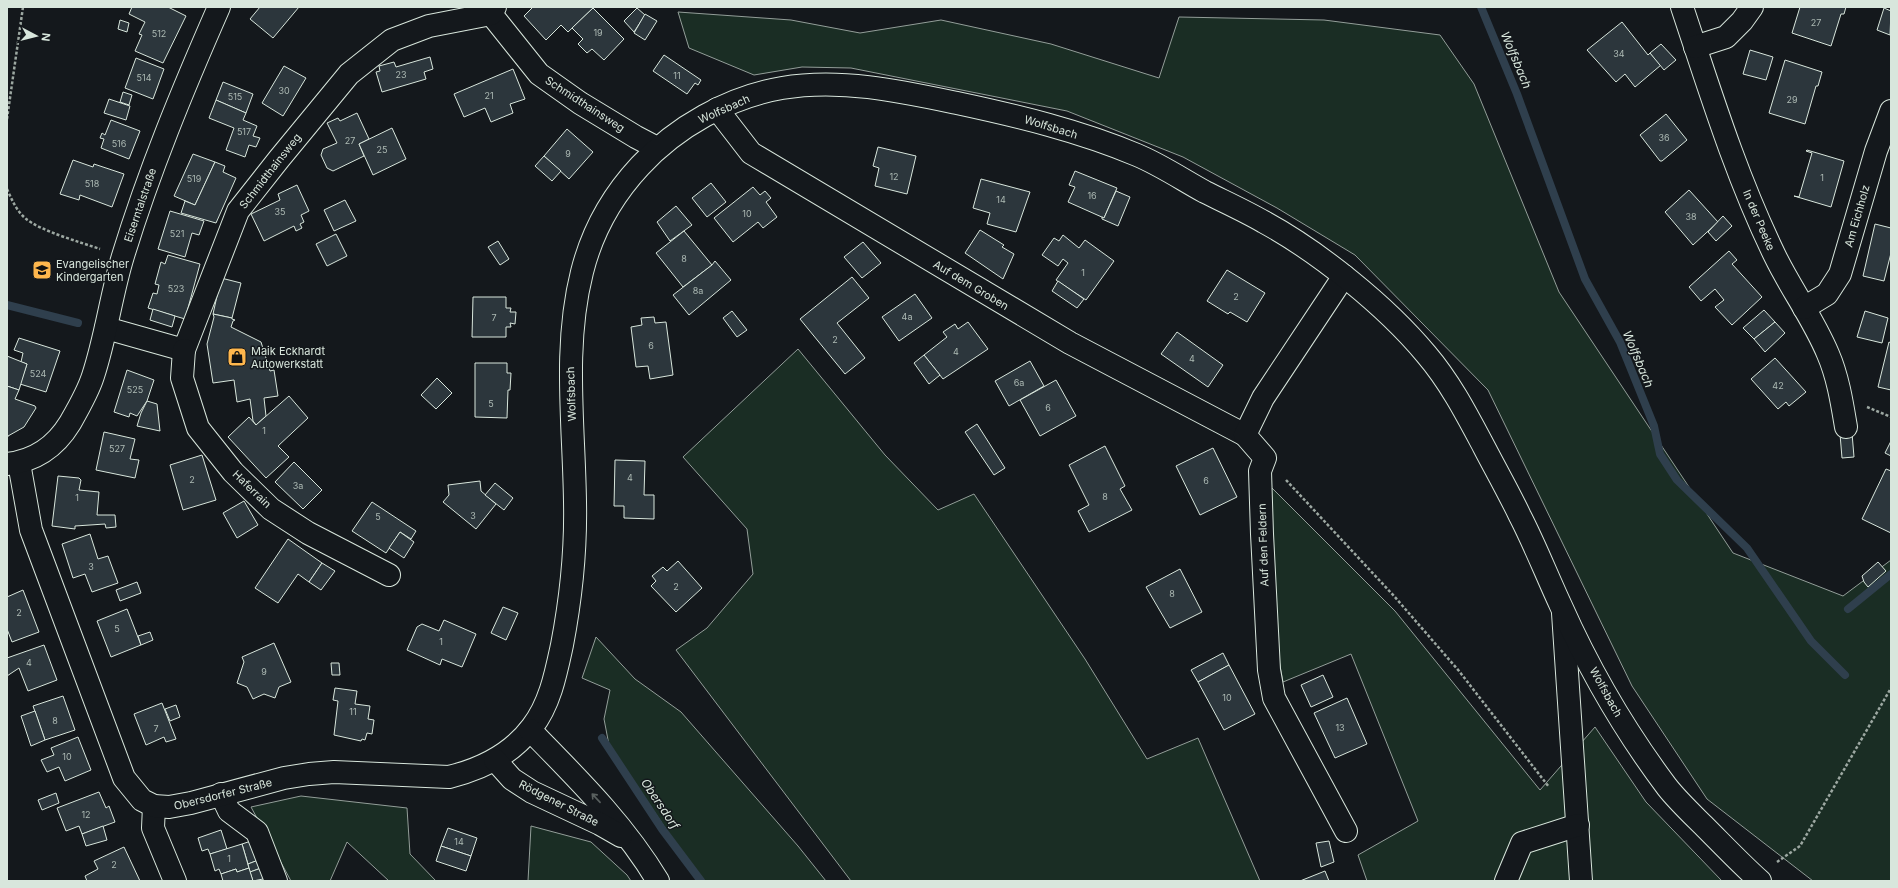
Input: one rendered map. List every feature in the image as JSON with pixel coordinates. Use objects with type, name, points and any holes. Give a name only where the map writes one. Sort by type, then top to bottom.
[{"type":"main road","name":"Eiserntalstraße","points":[[13,463],[48,450],[70,423],[93,377],[122,258],[146,185],[182,91],[219,7]]},
{"type":"main road","name":"In der Peeke","points":[[1682,7],[1728,143],[1746,189],[1775,256],[1828,354],[1841,397],[1846,427]]},
{"type":"main road","points":[[1695,47],[1726,37],[1742,21],[1752,7]]},
{"type":"main road","name":"Schmidthainsweg","points":[[184,350],[238,211],[349,74],[392,40],[429,26],[493,10],[539,74],[586,106],[636,137],[657,148]]},
{"type":"main road","name":"Wolfsbach","points":[[495,760],[515,746],[530,730],[540,715],[549,695],[558,663],[570,596],[574,546],[575,505],[570,366],[576,298],[583,266],[593,239],[604,216],[632,175],[657,148],[682,129],[717,109],[774,89],[820,84],[856,86],[925,96],[993,111],[1054,127],[1140,156],[1268,223],[1344,276],[1400,325],[1429,357],[1457,395],[1522,519],[1563,613],[1618,715],[1670,792],[1757,879]]},
{"type":"main road","name":"Auf dem Groben","points":[[717,109],[751,153],[1070,343],[1245,435]]},
{"type":"main road","name":"Am Eichholz","points":[[1804,308],[1827,294],[1840,274],[1876,151],[1891,111]]},
{"type":"main road","points":[[1265,458],[1245,435],[1263,398],[1344,276]]},
{"type":"main road","points":[[106,328],[184,350]]},
{"type":"main road","name":"Haferrain","points":[[184,350],[182,378],[198,428],[234,472],[277,513],[308,533],[389,575]]},
{"type":"main road","name":"Auf den Feldern","points":[[1265,458],[1260,471],[1262,526],[1269,670],[1274,698],[1346,832]]},
{"type":"main road","points":[[13,463],[31,530],[124,778],[142,800],[154,806],[153,828],[175,881]]},
{"type":"main road","points":[[1563,613],[1581,881]]},
{"type":"main road","name":"Rödgener Straße","points":[[530,730],[599,801],[646,862],[658,881]]},
{"type":"main road","name":"Rödgener Straße","points":[[495,760],[512,779],[532,792],[600,824],[628,840]]},
{"type":"main road","name":"Obersdorfer Straße","points":[[154,806],[169,807],[284,778],[309,774],[334,772],[449,776],[467,772],[495,760]]},
{"type":"main road","points":[[221,794],[229,811],[257,832],[276,881]]},
{"type":"main road","points":[[1506,881],[1522,843],[1578,825]]},
{"type":"path","points":[[7,119],[23,7]]},
{"type":"path","points":[[7,189],[14,204],[26,218],[42,227],[122,258]]},
{"type":"path","points":[[1265,458],[1394,596],[1459,671],[1549,788]]},
{"type":"path","points":[[1757,879],[1800,846],[1891,688]]},
{"type":"green space","points":[[678,12],[791,20],[860,33],[941,20],[1051,44],[1159,78],[1179,17],[1324,20],[1440,35],[1474,84],[1559,292],[1733,553],[1843,596],[1891,560],[1891,881],[1813,881],[1707,799],[1632,686],[1488,390],[1355,255],[1277,208],[1183,157],[1067,111],[851,68],[802,67],[754,75],[689,48]]},
{"type":"green space","points":[[798,349],[885,455],[938,510],[974,494],[1085,659],[1147,759],[1198,738],[1260,881],[851,881],[676,650],[707,628],[753,574],[747,529],[683,457]]},
{"type":"green space","points":[[1269,485],[1395,611],[1540,790],[1595,727],[1646,802],[1722,881],[1367,881],[1358,855],[1418,821],[1351,654],[1283,682],[1273,627]]},
{"type":"green space","points":[[596,637],[635,679],[681,712],[798,846],[826,881],[701,881],[609,745],[604,719],[610,690],[582,678]]},
{"type":"green space","points":[[301,796],[407,808],[410,854],[436,881],[389,881],[347,842],[330,881],[291,881],[251,807]]},
{"type":"green space","points":[[531,826],[591,842],[627,875],[631,881],[528,881]]},
{"type":"building","points":[[132,7],[168,7],[186,16],[163,63],[135,51],[142,35],[139,34],[145,22],[129,14]]},
{"type":"building","points":[[260,7],[299,7],[273,38],[250,19]]},
{"type":"building","points":[[533,7],[593,8],[568,32],[561,25],[546,40],[524,16]]},
{"type":"building","points":[[1800,7],[1846,7],[1844,14],[1841,14],[1831,46],[1792,33]]},
{"type":"building","points":[[593,8],[624,39],[604,60],[592,49],[587,53],[578,44],[583,39],[572,28]]},
{"type":"building","points":[[637,8],[645,15],[634,32],[624,21]]},
{"type":"building","points":[[1884,8],[1891,11],[1890,35],[1877,30]]},
{"type":"building","points":[[645,14],[657,21],[645,40],[634,33]]},
{"type":"building","points":[[120,20],[129,23],[127,32],[118,29]]},
{"type":"building","points":[[1622,22],[1648,55],[1650,53],[1661,65],[1635,87],[1625,74],[1616,82],[1587,50]]},
{"type":"building","points":[[1661,44],[1676,60],[1664,70],[1650,53]]},
{"type":"building","points":[[1750,50],[1773,57],[1766,80],[1743,74]]},
{"type":"building","points":[[664,55],[701,80],[698,85],[695,83],[687,94],[653,71]]},
{"type":"building","points":[[430,57],[433,69],[424,72],[426,79],[382,92],[376,72],[380,71],[379,66],[394,62],[396,67]]},
{"type":"building","points":[[136,58],[164,69],[153,99],[125,88]]},
{"type":"building","points":[[1785,60],[1822,72],[1818,86],[1816,86],[1805,124],[1769,113]]},
{"type":"building","points":[[284,66],[306,78],[283,116],[262,103]]},
{"type":"building","points":[[513,69],[525,99],[510,104],[513,113],[491,122],[485,108],[464,117],[454,94]]},
{"type":"building","points":[[223,82],[253,94],[246,113],[216,100]]},
{"type":"building","points":[[123,92],[132,95],[129,105],[120,102]]},
{"type":"building","points":[[109,99],[130,106],[126,120],[104,113]]},
{"type":"building","points":[[216,100],[246,113],[243,120],[257,126],[253,136],[260,138],[256,147],[249,145],[245,157],[226,150],[234,128],[209,118]]},
{"type":"building","points":[[357,113],[369,139],[359,144],[364,156],[333,171],[327,168],[321,155],[323,149],[337,143],[327,123],[338,118],[340,121]]},
{"type":"building","points":[[1666,114],[1687,140],[1662,161],[1660,161],[1640,135]]},
{"type":"building","points":[[111,120],[140,131],[129,159],[101,148],[104,139],[100,138],[102,133],[105,135]]},
{"type":"building","points":[[392,128],[406,159],[373,175],[359,144]]},
{"type":"building","points":[[567,129],[593,152],[569,179],[544,156]]},
{"type":"building","points":[[878,147],[916,156],[907,194],[875,186],[879,168],[873,166]]},
{"type":"building","points":[[1807,150],[1844,161],[1831,207],[1794,196],[1799,197],[1812,153],[1806,151]]},
{"type":"building","points":[[193,154],[215,162],[195,205],[174,196]]},
{"type":"building","points":[[544,156],[561,171],[552,181],[535,166]]},
{"type":"building","points":[[73,160],[93,167],[94,164],[124,174],[112,207],[80,195],[79,200],[60,194]]},
{"type":"building","points":[[215,162],[225,166],[223,172],[236,178],[216,223],[181,213],[185,201],[195,205]]},
{"type":"building","points":[[1075,171],[1117,188],[1104,218],[1068,202],[1075,187],[1069,185]]},
{"type":"building","points":[[981,179],[1030,192],[1016,232],[987,224],[990,213],[973,208]]},
{"type":"building","points":[[711,183],[726,202],[707,217],[692,198]]},
{"type":"building","points":[[297,185],[309,211],[301,215],[304,222],[300,224],[302,228],[296,231],[294,226],[264,241],[251,214],[280,200],[278,194]]},
{"type":"building","points":[[753,187],[760,195],[765,191],[771,198],[766,202],[777,217],[763,228],[758,222],[733,242],[714,218]]},
{"type":"building","points":[[1689,190],[1718,222],[1693,245],[1665,212]]},
{"type":"building","points":[[1116,191],[1130,197],[1118,226],[1102,219],[1102,217],[1104,218]]},
{"type":"building","points":[[345,200],[356,221],[334,231],[324,210]]},
{"type":"building","points":[[676,206],[692,225],[670,241],[657,222]]},
{"type":"building","points":[[170,211],[204,221],[199,235],[192,233],[185,257],[158,249]]},
{"type":"building","points":[[1723,216],[1732,226],[1716,241],[1708,232]]},
{"type":"building","points":[[1875,224],[1891,228],[1891,253],[1884,281],[1863,276]]},
{"type":"building","points":[[980,230],[1004,245],[1002,247],[1014,254],[1003,279],[965,253]]},
{"type":"building","points":[[684,231],[712,265],[683,287],[656,253]]},
{"type":"building","points":[[336,234],[347,256],[327,266],[316,244]]},
{"type":"building","points":[[1063,235],[1079,248],[1085,240],[1114,261],[1086,300],[1056,280],[1068,263],[1063,259],[1058,266],[1042,255],[1054,238],[1059,241]]},
{"type":"building","points":[[498,241],[509,259],[500,265],[488,247]]},
{"type":"building","points":[[863,242],[881,263],[862,278],[844,257]]},
{"type":"building","points":[[1729,251],[1737,260],[1732,264],[1762,297],[1732,325],[1715,307],[1724,300],[1715,289],[1701,301],[1689,287]]},
{"type":"building","points":[[168,255],[200,264],[185,319],[148,308],[153,293],[157,294],[159,285],[155,284],[161,262],[165,264]]},
{"type":"building","points":[[715,261],[731,280],[689,315],[673,295],[712,265]]},
{"type":"building","points":[[1227,270],[1265,293],[1247,322],[1230,312],[1228,314],[1207,301]]},
{"type":"building","points":[[852,277],[869,298],[837,323],[865,358],[845,374],[800,319]]},
{"type":"building","points":[[221,278],[241,283],[232,318],[213,314]]},
{"type":"building","points":[[1058,281],[1084,299],[1077,308],[1052,291]]},
{"type":"building","points":[[915,294],[932,318],[899,341],[882,317]]},
{"type":"building","points":[[473,297],[506,297],[506,308],[511,308],[510,312],[516,312],[515,324],[510,323],[511,327],[506,327],[506,337],[472,337]]},
{"type":"building","points":[[153,309],[175,316],[172,327],[150,320]]},
{"type":"building","points":[[1764,310],[1775,322],[1754,339],[1743,328]]},
{"type":"building","points":[[732,311],[747,330],[737,337],[723,318]]},
{"type":"building","points":[[1865,311],[1888,318],[1882,343],[1857,337]]},
{"type":"building","name":"Maik Eckhardt Autowerkstatt","points":[[213,314],[232,318],[235,320],[233,321],[231,327],[261,342],[270,371],[274,370],[278,396],[264,398],[266,416],[256,425],[253,421],[250,399],[237,402],[234,380],[213,383],[207,344],[214,317]]},
{"type":"building","points":[[654,317],[655,323],[666,322],[673,375],[650,379],[648,366],[636,367],[631,327],[642,325],[641,318]]},
{"type":"building","points":[[968,322],[988,349],[943,379],[924,355],[947,337],[943,332],[955,324],[958,329]]},
{"type":"building","points":[[1775,322],[1785,333],[1765,352],[1754,339]]},
{"type":"building","points":[[1177,332],[1223,365],[1208,387],[1161,354]]},
{"type":"building","points":[[19,338],[60,351],[46,392],[20,384],[27,364],[21,362],[23,353],[14,350]]},
{"type":"building","points":[[1889,342],[1891,343],[1891,390],[1878,387]]},
{"type":"building","points":[[924,355],[940,375],[929,384],[914,363]]},
{"type":"building","points":[[7,356],[27,364],[19,390],[7,386]]},
{"type":"building","points":[[1775,358],[1806,392],[1789,406],[1786,402],[1778,409],[1751,379]]},
{"type":"building","points":[[1030,361],[1044,386],[1009,406],[995,381]]},
{"type":"building","points":[[475,363],[507,363],[507,373],[511,373],[510,390],[508,390],[507,418],[475,417]]},
{"type":"building","points":[[127,370],[154,380],[147,401],[137,416],[130,413],[129,417],[114,412]]},
{"type":"building","points":[[437,378],[452,393],[436,409],[421,395]]},
{"type":"building","points":[[1056,380],[1076,416],[1040,436],[1020,400]]},
{"type":"building","points":[[7,386],[19,390],[15,399],[35,406],[36,408],[24,427],[8,436],[7,439]]},
{"type":"building","points":[[289,396],[308,418],[278,446],[289,457],[266,478],[228,437],[249,417],[256,425]]},
{"type":"building","points":[[147,401],[157,404],[160,431],[137,426]]},
{"type":"building","points":[[977,424],[1005,468],[994,475],[965,432]]},
{"type":"building","points":[[104,432],[135,439],[130,459],[139,460],[135,478],[96,470]]},
{"type":"building","points":[[1852,433],[1854,457],[1842,458],[1840,434]]},
{"type":"building","points":[[1891,441],[1891,456],[1885,453]]},
{"type":"building","points":[[1105,446],[1125,486],[1120,489],[1132,510],[1089,532],[1078,511],[1089,505],[1069,465]]},
{"type":"building","points":[[1213,448],[1237,497],[1200,515],[1176,466]]},
{"type":"building","points":[[202,455],[216,500],[183,510],[170,465]]},
{"type":"building","points":[[615,460],[645,461],[644,495],[654,495],[654,519],[624,518],[624,506],[614,506]]},
{"type":"building","points":[[294,462],[322,490],[303,509],[275,482]]},
{"type":"building","points":[[1886,469],[1891,471],[1891,533],[1862,519]]},
{"type":"building","points":[[58,476],[79,478],[81,480],[79,490],[99,492],[97,515],[115,515],[116,527],[106,528],[105,524],[75,526],[75,529],[52,526]]},
{"type":"building","points":[[480,481],[481,491],[496,504],[476,529],[443,502],[449,495],[448,485]]},
{"type":"building","points":[[495,483],[513,498],[504,510],[485,495]]},
{"type":"building","points":[[244,501],[258,525],[237,538],[223,513]]},
{"type":"building","points":[[372,502],[416,531],[411,539],[400,532],[386,553],[352,531]]},
{"type":"building","points":[[400,532],[414,542],[404,558],[389,548]]},
{"type":"building","points":[[90,534],[98,559],[108,556],[118,583],[92,592],[85,574],[73,578],[62,544]]},
{"type":"building","points":[[288,539],[322,563],[309,582],[298,574],[278,603],[255,588]]},
{"type":"building","points":[[678,561],[702,588],[676,612],[651,586],[656,581],[652,576],[663,567],[667,571]]},
{"type":"building","points":[[1878,562],[1886,571],[1868,587],[1862,576]]},
{"type":"building","points":[[322,563],[335,571],[321,590],[309,582]]},
{"type":"building","points":[[1180,569],[1202,612],[1170,628],[1146,587]]},
{"type":"building","points":[[137,582],[141,593],[120,601],[116,590]]},
{"type":"building","points":[[23,590],[39,632],[12,642],[7,629],[7,597]]},
{"type":"building","points":[[503,607],[518,613],[506,640],[491,633]]},
{"type":"building","points":[[127,609],[141,645],[111,657],[97,621]]},
{"type":"building","points":[[444,620],[476,634],[462,667],[442,659],[440,665],[407,650],[417,627],[422,624],[439,631]]},
{"type":"building","points":[[150,632],[153,640],[141,645],[138,636]]},
{"type":"building","points":[[274,643],[291,682],[279,687],[275,698],[264,694],[253,699],[247,687],[237,683],[244,662],[242,657]]},
{"type":"building","points":[[44,645],[57,680],[28,691],[19,668],[7,676],[7,658]]},
{"type":"building","points":[[1223,653],[1229,665],[1198,682],[1191,670]]},
{"type":"building","points":[[331,663],[339,663],[340,675],[332,675]]},
{"type":"building","points":[[1229,665],[1255,714],[1224,730],[1198,682]]},
{"type":"building","points":[[1323,675],[1333,697],[1311,707],[1301,685]]},
{"type":"building","points":[[335,688],[357,691],[355,704],[370,706],[368,719],[374,720],[372,734],[367,733],[365,740],[362,739],[361,741],[334,735],[338,701],[333,700]]},
{"type":"building","points":[[63,696],[75,730],[45,740],[33,706]]},
{"type":"building","points":[[1347,698],[1367,744],[1335,758],[1314,713]]},
{"type":"building","points":[[162,703],[176,739],[166,742],[164,737],[146,745],[134,714]]},
{"type":"building","points":[[176,705],[180,717],[170,721],[165,709]]},
{"type":"building","points":[[35,711],[45,740],[31,746],[21,716]]},
{"type":"building","points":[[78,737],[91,770],[65,781],[59,767],[47,772],[41,760],[54,755],[51,748]]},
{"type":"building","points":[[99,792],[106,808],[109,806],[115,822],[82,834],[79,826],[66,831],[57,808]]},
{"type":"building","points":[[56,793],[59,803],[42,810],[38,800]]},
{"type":"building","points":[[103,826],[107,840],[86,846],[82,834]]},
{"type":"building","points":[[448,828],[477,838],[471,856],[441,846]]},
{"type":"building","points":[[221,830],[227,849],[210,854],[208,849],[202,851],[198,838]]},
{"type":"building","points":[[254,840],[261,859],[248,864],[242,844]]},
{"type":"building","points":[[1329,841],[1334,862],[1321,867],[1316,843]]},
{"type":"building","points":[[242,844],[249,868],[237,872],[236,869],[221,874],[219,869],[215,871],[210,854]]},
{"type":"building","points":[[441,846],[471,856],[466,871],[436,861]]},
{"type":"building","points":[[124,847],[140,881],[87,881],[85,876],[98,869],[94,861]]},
{"type":"building","points":[[261,859],[264,867],[250,872],[248,864]]},
{"type":"building","points":[[264,867],[268,878],[253,881],[250,872]]},
{"type":"building","points":[[249,868],[253,881],[223,881],[221,874],[236,869],[237,872]]},
{"type":"building","points":[[1325,871],[1329,881],[1300,881]]},
{"type":"waterway","name":"Wolfsbach","points":[[1481,7],[1517,94],[1585,279],[1620,342],[1654,426],[1660,454],[1677,480],[1747,548],[1811,641],[1845,675]]},
{"type":"waterway","points":[[7,305],[78,323]]},
{"type":"waterway","points":[[1848,609],[1891,574]]},
{"type":"waterway","name":"Obersdorf","points":[[602,738],[662,829],[701,881]]},
{"type":"place","name":"Evangelischer Kindergarten","points":[[42,270]]},
{"type":"place","name":"Maik Eckhardt Autowerkstatt","points":[[237,357]]}]
